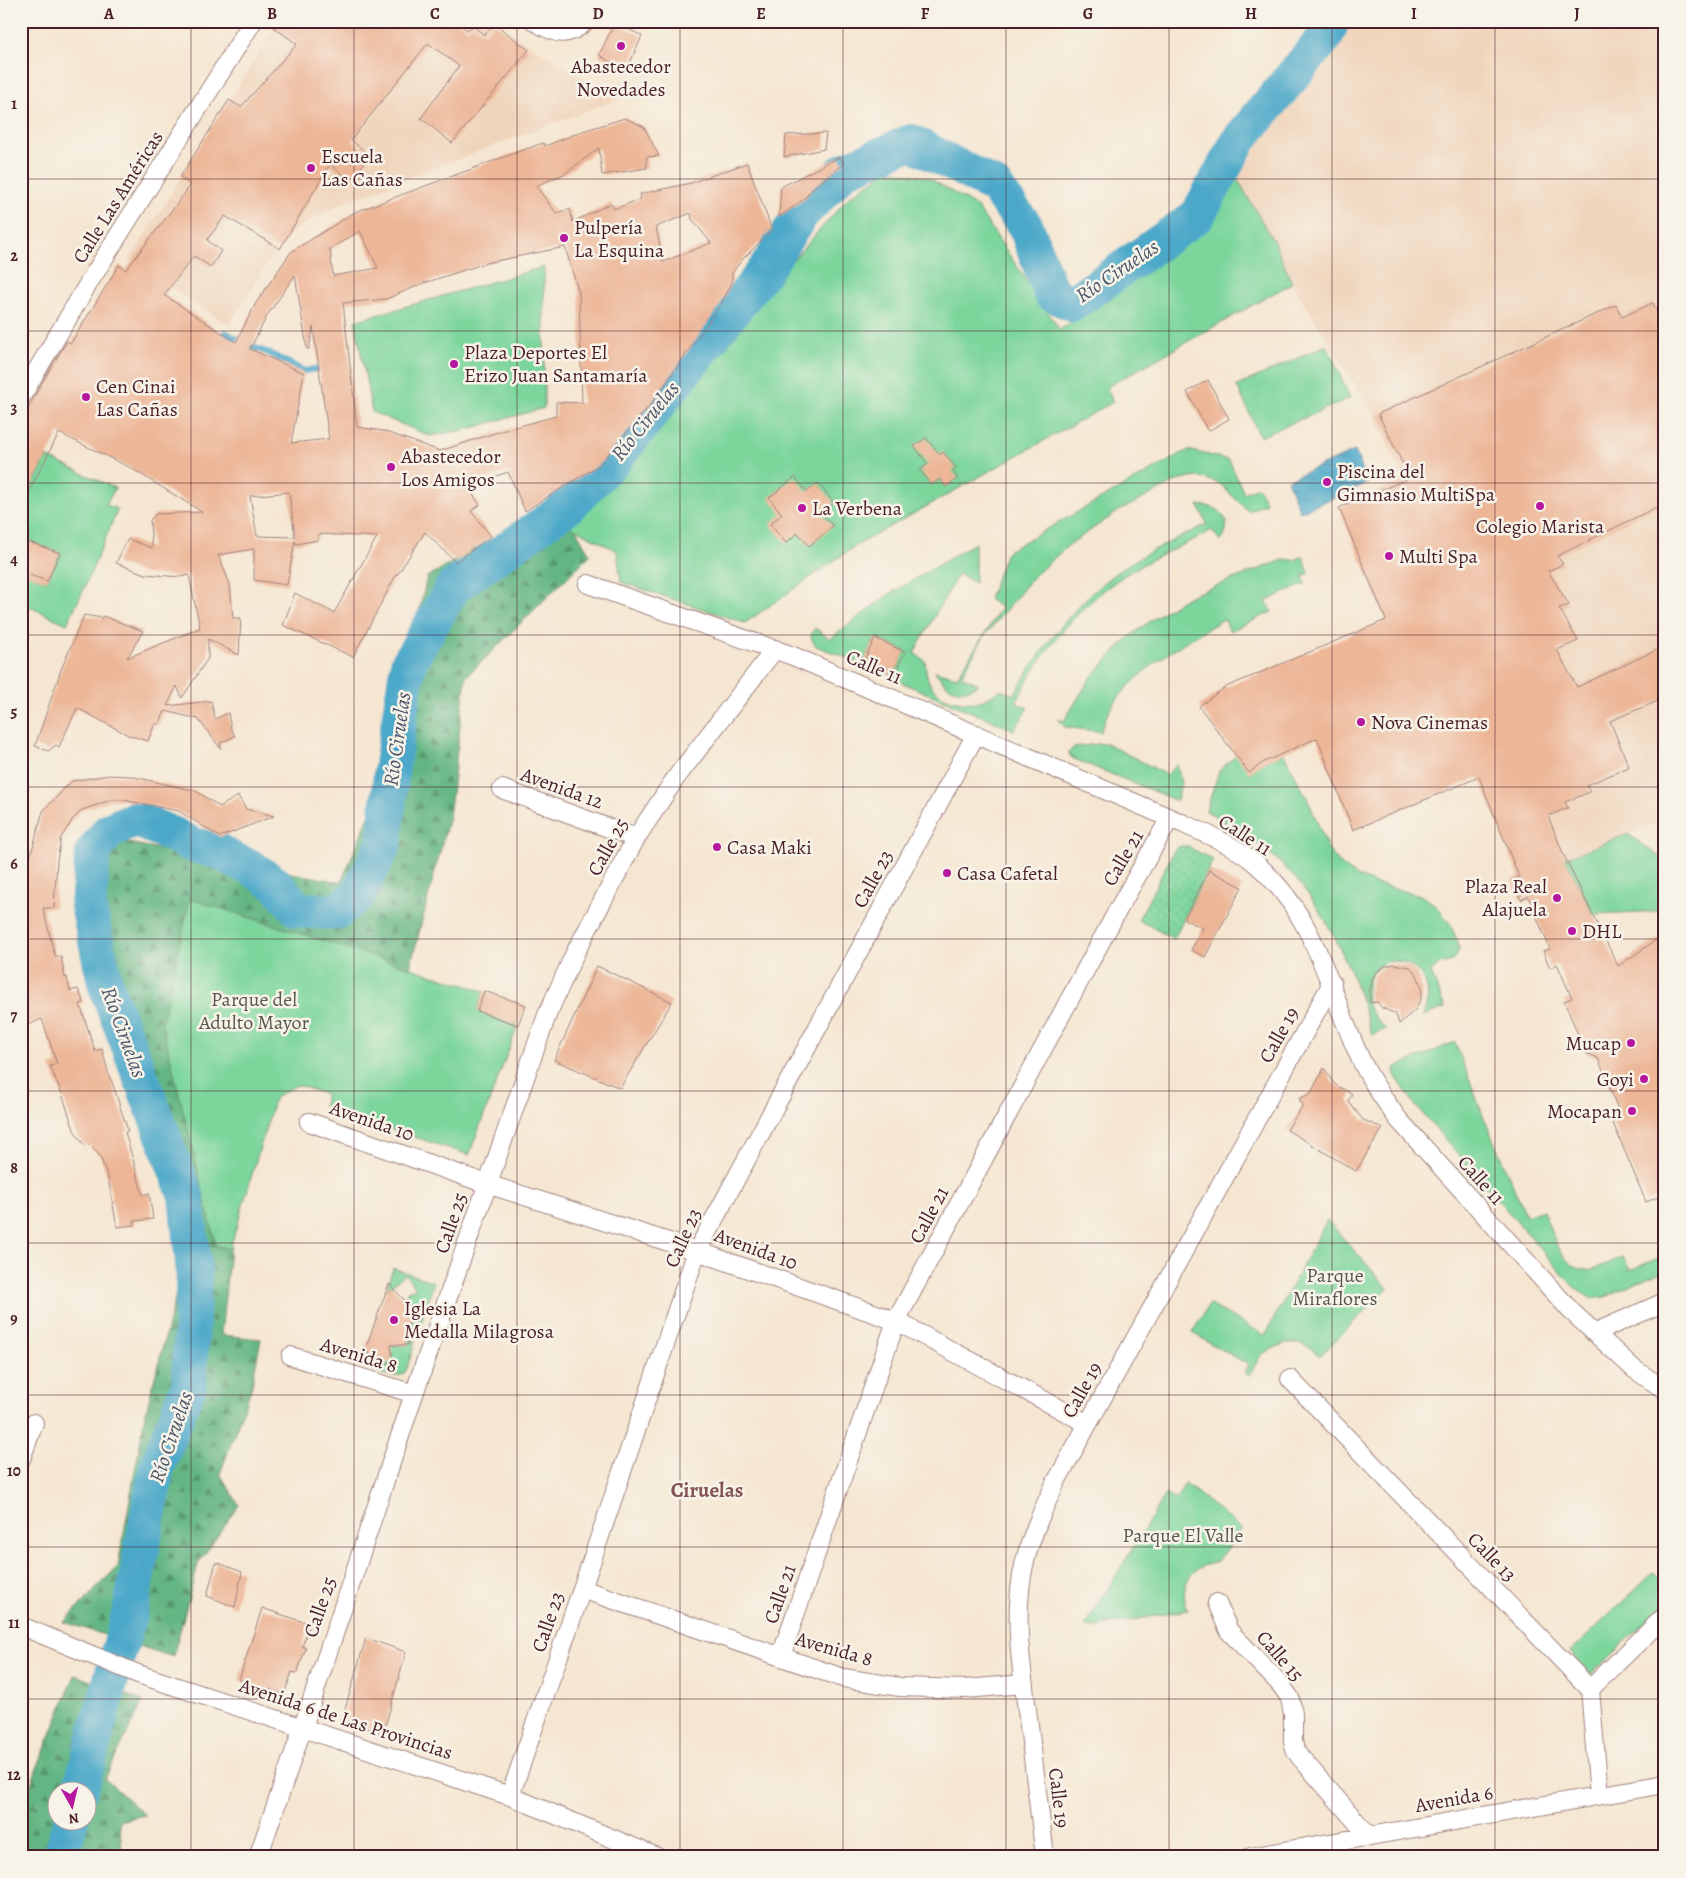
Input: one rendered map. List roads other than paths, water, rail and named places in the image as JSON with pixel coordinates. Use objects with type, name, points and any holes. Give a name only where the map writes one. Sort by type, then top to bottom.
[{"type":"street","name":"Calle Las Américas","points":[[21,397],[90,279],[253,21]]},
{"type":"street","points":[[534,21],[549,31],[560,33],[570,32],[586,21]]},
{"type":"street","name":"Calle 11","points":[[588,584],[775,649],[1170,818],[1228,844],[1254,862],[1270,878],[1300,917],[1316,946],[1363,1063],[1384,1101],[1570,1311],[1634,1369],[1665,1390]]},
{"type":"street","name":"Calle 25","points":[[258,1857],[414,1394],[547,1015],[575,953],[636,838],[675,779],[775,649]]},
{"type":"street","name":"Calle 23","points":[[510,1796],[697,1251],[976,734]]},
{"type":"street","name":"Avenida 12","points":[[502,789],[636,838]]},
{"type":"street","name":"Calle 21","points":[[781,1656],[896,1321],[1120,906],[1170,818]]},
{"type":"street","name":"Calle 19","points":[[1045,1857],[1018,1631],[1018,1610],[1024,1565],[1037,1522],[1057,1480],[1332,983]]},
{"type":"street","name":"Avenida 10","points":[[309,1122],[487,1184],[697,1251],[896,1321],[1088,1424]]},
{"type":"street","points":[[1594,1333],[1665,1302]]},
{"type":"street","name":"Avenida 8","points":[[291,1356],[414,1394]]},
{"type":"street","name":"Calle 13","points":[[1290,1379],[1590,1689]]},
{"type":"street","points":[[21,1459],[34,1423]]},
{"type":"street","name":"Avenida 8","points":[[582,1590],[843,1678],[900,1687],[966,1689],[1024,1684]]},
{"type":"street","name":"Calle 15","points":[[1217,1603],[1229,1631],[1282,1685],[1290,1698],[1295,1750],[1368,1835]]},
{"type":"street","points":[[1599,1795],[1590,1689],[1665,1616]]},
{"type":"street","name":"Avenida 6 de Las Provincias","points":[[21,1626],[138,1674],[510,1796],[657,1857]]},
{"type":"street","name":"Avenida 6","points":[[1250,1857],[1665,1784]]},
{"type":"water","name":"Piscina del Gimnasio MultiSpa","points":[[1355,451],[1368,483],[1300,512],[1287,480]]},
{"type":"waterway","name":"Río Ciruelas","points":[[83,1780],[131,1608],[157,1466],[189,1385],[194,1271],[186,1196],[106,986],[88,905],[93,852],[110,830],[135,819],[174,835],[192,845],[218,851],[235,861],[249,866],[277,885],[298,910],[337,912],[358,895],[384,844],[392,765],[408,664],[453,587],[567,507],[614,460],[763,273],[802,213],[845,170],[911,142],[995,186],[1026,227],[1051,293],[1072,304],[1197,216],[1239,140],[1326,36],[1332,21]]},
{"type":"waterway","points":[[225,332],[304,371],[315,369]]},
{"type":"waterway","name":"Río Ciruelas","points":[[60,1857],[68,1830]]},
{"type":"place","name":"Abastecedor Novedades","points":[[621,46]]},
{"type":"place","name":"Escuela Las Cañas","points":[[311,168]]},
{"type":"place","name":"Pulpería La Esquina","points":[[564,238]]},
{"type":"place","name":"Plaza Deportes El Erizo Juan Santamaría","points":[[454,364]]},
{"type":"place","name":"Cen Cinai Las Cañas","points":[[86,397]]},
{"type":"place","name":"Abastecedor Los Amigos","points":[[391,467]]},
{"type":"place","name":"Piscina del Gimnasio MultiSpa","points":[[1327,482]]},
{"type":"place","name":"Colegio Marista","points":[[1540,506]]},
{"type":"place","name":"La Verbena","points":[[802,508]]},
{"type":"place","name":"Multi Spa","points":[[1389,556]]},
{"type":"place","name":"Nova Cinemas","points":[[1361,722]]},
{"type":"place","name":"Casa Maki","points":[[717,847]]},
{"type":"place","name":"Casa Cafetal","points":[[947,873]]},
{"type":"place","name":"Plaza Real Alajuela","points":[[1557,898]]},
{"type":"place","name":"DHL","points":[[1572,931]]},
{"type":"place","name":"Mucap","points":[[1631,1043]]},
{"type":"place","name":"Goyi","points":[[1644,1079]]},
{"type":"place","name":"Mocapan","points":[[1632,1111]]},
{"type":"place","name":"Iglesia La Medalla Milagrosa","points":[[394,1320]]},
{"type":"district","name":"Ciruelas","points":[[707,1490]]},
{"type":"park label","name":"Parque del Adulto Mayor","points":[[254,1010]]},
{"type":"park label","name":"Parque Miraflores","points":[[1335,1286]]},
{"type":"park label","name":"Parque El Valle","points":[[1183,1535]]}]
